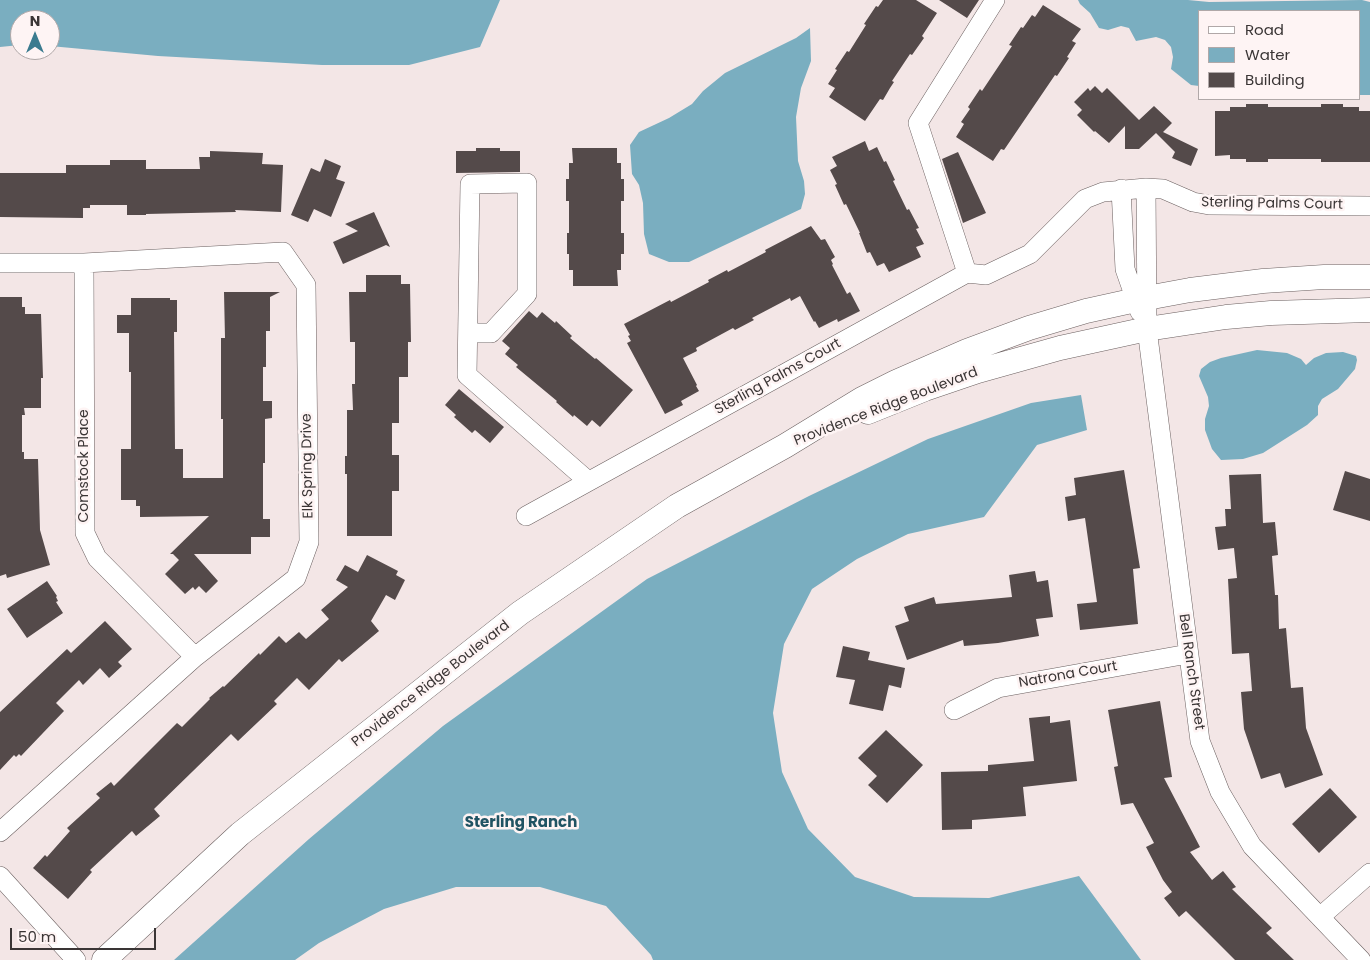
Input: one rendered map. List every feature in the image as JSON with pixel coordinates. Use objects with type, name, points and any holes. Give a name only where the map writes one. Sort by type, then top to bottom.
[{"type":"street","points":[[967,273],[918,123],[995,0]]},
{"type":"street","points":[[468,333],[491,333],[527,294],[527,183],[470,184],[467,375],[588,481]]},
{"type":"street","points":[[1146,188],[1141,299],[1147,329]]},
{"type":"street","name":"Sterling Palms Court","points":[[526,516],[967,273],[986,275],[1030,254],[1084,199],[1103,192],[1146,188],[1163,190],[1193,202],[1209,205],[1370,206]]},
{"type":"street","points":[[1121,189],[1125,269],[1141,299]]},
{"type":"street","name":"Elk Spring Drive","points":[[0,263],[84,262],[282,252],[306,285],[309,542],[296,578],[194,657],[0,832]]},
{"type":"street","name":"Comstock Place","points":[[84,262],[85,533],[97,558],[194,657]]},
{"type":"street","name":"Providence Ridge Boulevard","points":[[104,960],[240,834],[520,613],[678,506],[785,446],[862,399],[967,351],[1056,319],[1141,299],[1190,290],[1263,281],[1370,277]]},
{"type":"street","name":"Providence Ridge Boulevard","points":[[785,446],[925,389],[978,371],[1060,348],[1147,329],[1226,317],[1324,310],[1370,310]]},
{"type":"street","name":"Bell Ranch Street","points":[[1147,329],[1200,741],[1220,792],[1252,846],[1361,960]]},
{"type":"street","name":"Natrona Court","points":[[954,710],[998,688],[1188,654]]},
{"type":"street","points":[[1320,916],[1370,873]]},
{"type":"street","points":[[0,876],[76,960]]},
{"type":"water","points":[[0,0],[500,0],[480,47],[409,65],[322,65],[158,56],[60,47],[60,10],[10,10],[10,46],[0,47]]},
{"type":"water","points":[[1078,0],[1188,0],[1209,2],[1362,0],[1370,2],[1370,95],[1360,95],[1360,10],[1198,10],[1198,86],[1191,85],[1171,69],[1173,57],[1171,47],[1165,40],[1156,37],[1136,41],[1129,28],[1121,26],[1108,30],[1099,28],[1090,13]]},
{"type":"water","points":[[810,28],[811,61],[801,88],[796,117],[798,161],[804,181],[805,194],[801,209],[689,262],[669,262],[649,254],[644,234],[643,203],[639,185],[632,174],[630,145],[639,132],[669,118],[692,104],[703,91],[725,73],[796,38]]},
{"type":"water","points":[[1257,350],[1287,353],[1301,359],[1306,365],[1314,358],[1326,353],[1343,352],[1356,356],[1357,360],[1355,369],[1338,389],[1322,399],[1318,406],[1318,415],[1307,425],[1263,453],[1243,459],[1221,460],[1212,449],[1205,430],[1205,419],[1209,406],[1208,397],[1199,376],[1201,369],[1210,362],[1221,358]]},
{"type":"water","points":[[1081,395],[1087,430],[1037,445],[984,517],[908,534],[857,559],[812,589],[784,644],[773,713],[782,772],[808,829],[855,877],[914,897],[989,898],[1079,876],[1141,960],[653,960],[651,955],[606,906],[540,887],[456,887],[384,909],[319,943],[295,960],[174,960],[309,839],[443,726],[647,579],[809,496],[928,439],[1031,403]]},
{"type":"building","points":[[883,0],[916,0],[937,13],[922,36],[924,38],[912,55],[910,54],[892,81],[894,82],[883,100],[880,99],[865,121],[829,97],[835,88],[828,84],[837,70],[835,69],[847,51],[849,52],[866,25],[864,24],[876,6],[878,7]]},
{"type":"building","points":[[939,0],[979,0],[967,18]]},
{"type":"building","points":[[1043,5],[1081,29],[1072,41],[1076,43],[1057,76],[1055,75],[1004,150],[1001,149],[993,161],[956,137],[964,124],[961,122],[970,109],[968,107],[980,89],[982,91],[1012,46],[1009,45],[1021,27],[1023,28],[1032,15],[1035,17]]},
{"type":"building","points":[[1095,86],[1102,93],[1107,88],[1139,120],[1154,106],[1172,123],[1163,132],[1198,149],[1191,166],[1172,158],[1175,152],[1156,133],[1139,149],[1125,149],[1125,126],[1109,143],[1094,132],[1077,115],[1082,110],[1074,102],[1088,88],[1090,91]]},
{"type":"building","points":[[1246,104],[1268,104],[1268,107],[1321,107],[1321,104],[1343,104],[1343,107],[1359,107],[1359,111],[1370,111],[1370,162],[1321,162],[1321,159],[1268,159],[1268,162],[1246,162],[1246,159],[1230,159],[1230,155],[1215,156],[1215,111],[1230,111],[1230,107],[1246,107]]},
{"type":"building","points":[[865,141],[869,151],[877,147],[884,162],[886,161],[907,210],[909,209],[919,228],[916,229],[924,244],[916,247],[921,257],[889,272],[884,263],[877,266],[870,252],[867,253],[860,233],[846,204],[844,205],[830,170],[837,166],[832,157]]},
{"type":"building","points":[[476,148],[500,148],[500,151],[520,151],[520,172],[456,173],[456,151],[476,151]]},
{"type":"building","points":[[572,148],[617,148],[617,163],[621,163],[621,179],[624,179],[624,201],[621,201],[621,233],[624,233],[624,254],[621,254],[621,270],[617,270],[618,286],[573,286],[573,270],[569,270],[569,254],[567,254],[569,201],[566,201],[566,179],[569,179],[569,163],[573,163]]},
{"type":"building","points":[[210,151],[263,153],[262,164],[283,165],[281,212],[235,210],[236,212],[127,215],[127,205],[90,205],[90,208],[83,208],[83,218],[0,217],[0,173],[66,173],[66,165],[110,165],[110,160],[146,160],[146,169],[200,169],[199,157],[210,157]]},
{"type":"building","points":[[958,152],[986,213],[963,223],[942,159]]},
{"type":"building","points":[[325,159],[341,166],[336,179],[345,182],[331,217],[314,209],[308,222],[291,215],[311,168],[320,172]]},
{"type":"building","points":[[374,212],[390,247],[386,245],[343,264],[333,242],[358,231],[345,224]]},
{"type":"building","points":[[811,226],[821,240],[825,239],[835,257],[831,260],[832,265],[847,294],[850,292],[860,311],[838,322],[837,319],[819,328],[800,296],[791,301],[790,298],[752,318],[754,320],[735,330],[733,328],[696,348],[697,351],[683,358],[699,391],[681,401],[683,405],[665,414],[627,343],[631,341],[624,324],[670,300],[671,302],[709,282],[708,280],[727,270],[728,272]]},
{"type":"building","points":[[366,275],[401,275],[401,284],[410,284],[411,342],[408,342],[408,377],[399,377],[399,423],[392,423],[392,455],[399,455],[399,491],[392,491],[392,536],[347,536],[347,474],[345,474],[345,456],[347,456],[347,410],[353,410],[352,384],[355,384],[355,342],[350,342],[349,292],[366,292]]},
{"type":"building","points":[[224,292],[280,292],[270,297],[270,331],[266,331],[266,367],[263,367],[263,401],[272,401],[272,418],[265,419],[265,463],[263,463],[263,519],[270,519],[270,537],[251,537],[251,554],[194,554],[218,581],[206,593],[199,586],[195,590],[193,587],[185,594],[165,574],[179,560],[173,554],[170,554],[209,516],[140,517],[140,506],[136,506],[136,500],[121,500],[121,449],[131,449],[131,372],[129,372],[129,333],[117,333],[117,315],[131,315],[131,298],[170,298],[170,300],[177,300],[177,332],[174,332],[175,449],[183,449],[183,478],[223,478],[221,338],[225,338]]},
{"type":"building","points":[[0,297],[22,297],[22,307],[25,307],[25,314],[41,314],[43,378],[41,378],[41,408],[24,408],[25,415],[22,415],[22,452],[24,452],[24,459],[38,459],[40,530],[50,565],[7,578],[6,574],[0,576]]},
{"type":"building","points":[[529,311],[537,318],[542,312],[555,323],[556,321],[572,336],[570,338],[633,390],[600,427],[592,420],[587,426],[574,415],[573,417],[516,367],[518,365],[505,354],[510,348],[502,341]]},
{"type":"building","points":[[459,389],[504,427],[490,443],[475,430],[472,433],[454,417],[456,415],[445,405]]},
{"type":"building","points":[[1124,470],[1140,568],[1133,569],[1138,624],[1080,630],[1077,604],[1097,602],[1085,518],[1068,521],[1065,497],[1076,495],[1074,478]]},
{"type":"building","points":[[1345,471],[1370,479],[1370,521],[1333,510]]},
{"type":"building","points":[[1261,474],[1263,523],[1275,522],[1278,555],[1272,556],[1275,595],[1278,595],[1279,629],[1286,628],[1291,688],[1303,687],[1306,728],[1323,775],[1285,788],[1280,773],[1261,779],[1244,729],[1241,692],[1252,691],[1249,653],[1232,654],[1228,579],[1237,578],[1234,548],[1218,550],[1215,527],[1226,526],[1225,509],[1231,509],[1229,475]]},
{"type":"building","points":[[367,555],[398,571],[396,575],[405,580],[395,600],[386,595],[371,621],[379,631],[342,662],[339,659],[309,690],[297,678],[274,701],[277,704],[238,741],[231,734],[154,809],[160,816],[136,836],[132,831],[90,870],[92,872],[68,899],[33,868],[45,855],[47,857],[70,831],[67,828],[100,798],[96,794],[111,782],[114,786],[177,723],[182,727],[209,698],[224,687],[279,636],[286,643],[299,632],[306,639],[329,619],[321,610],[348,587],[336,580],[345,565],[358,572]]},
{"type":"building","points":[[1035,571],[1037,582],[1048,580],[1053,617],[1036,619],[1039,636],[998,643],[964,646],[963,640],[907,660],[895,626],[909,621],[904,607],[934,597],[936,604],[1012,597],[1009,575]]},
{"type":"building","points":[[47,581],[57,596],[58,601],[56,602],[63,613],[27,638],[7,609]]},
{"type":"building","points":[[105,621],[132,649],[118,662],[122,666],[109,678],[100,668],[83,685],[79,680],[56,703],[64,711],[21,756],[19,754],[16,757],[14,755],[0,770],[0,712],[67,649],[71,653]]},
{"type":"building","points":[[843,646],[870,652],[868,660],[905,668],[901,688],[889,685],[883,711],[849,704],[855,680],[836,677]]},
{"type":"building","points":[[1160,701],[1172,777],[1164,778],[1200,847],[1190,852],[1212,880],[1223,871],[1236,887],[1232,889],[1272,928],[1266,933],[1294,960],[1235,960],[1186,911],[1179,917],[1164,898],[1172,892],[1163,880],[1146,847],[1154,843],[1133,803],[1121,805],[1114,767],[1118,766],[1108,710]]},
{"type":"building","points":[[1050,716],[1050,723],[1070,720],[1077,781],[1023,787],[1026,816],[972,820],[972,829],[942,830],[941,772],[988,771],[988,765],[1034,761],[1029,718]]},
{"type":"building","points":[[886,730],[923,765],[887,803],[868,785],[877,776],[858,758]]},
{"type":"building","points":[[1330,788],[1357,817],[1319,853],[1292,824]]},
{"type":"district","name":"Sterling Ranch","points":[[521,823]]}]
